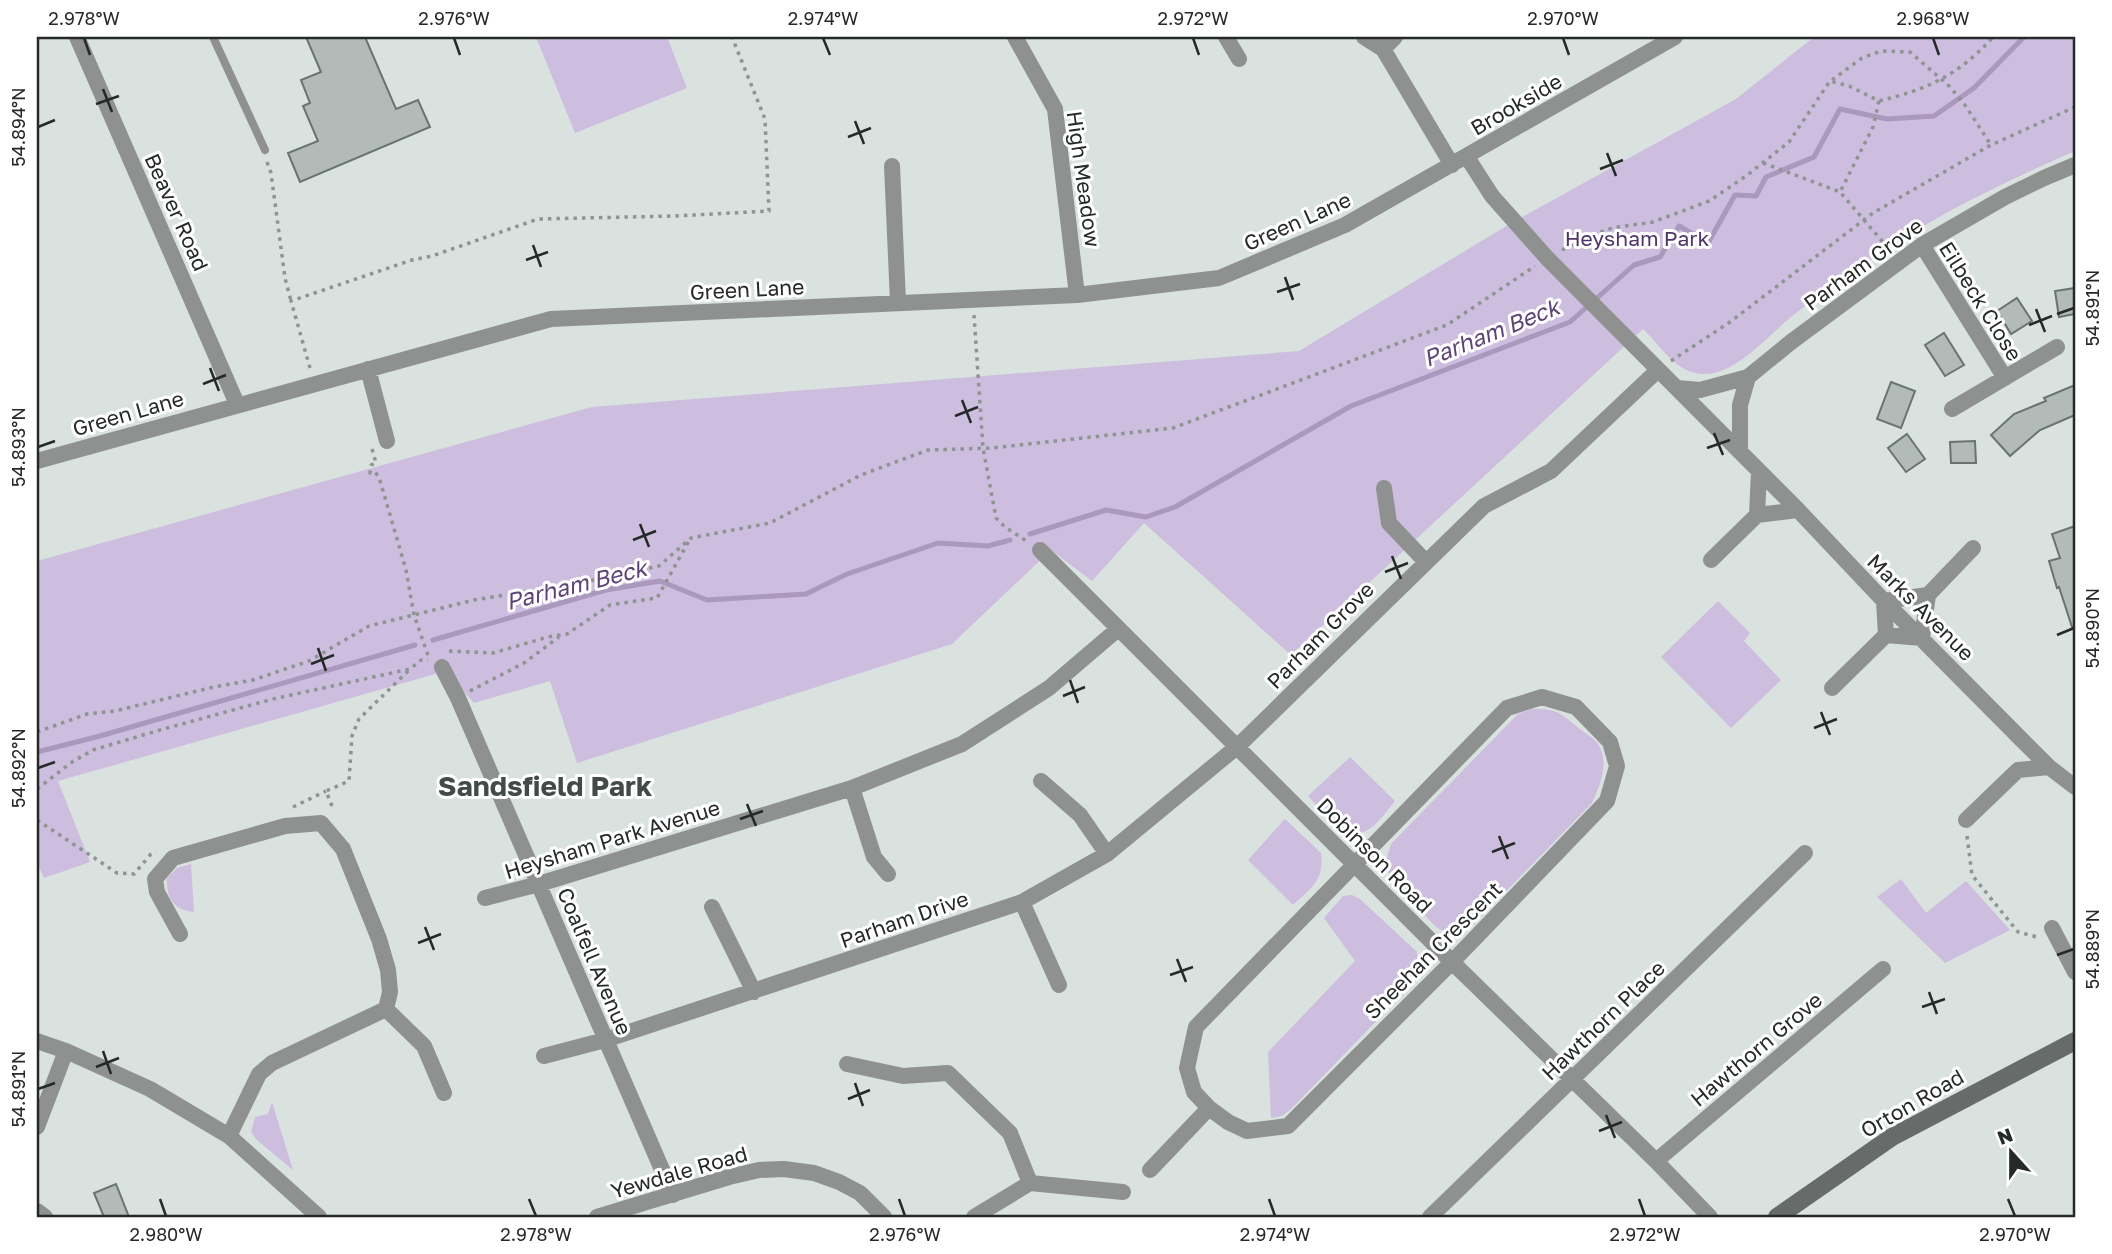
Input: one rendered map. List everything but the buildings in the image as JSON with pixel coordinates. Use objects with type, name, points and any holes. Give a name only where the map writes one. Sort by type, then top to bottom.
[{"type":"street","name":"Beaver Road","points":[[77,37],[237,404]]},
{"type":"street","name":"High Meadow","points":[[1015,37],[1055,109],[1077,295]]},
{"type":"street","points":[[1226,37],[1239,58]]},
{"type":"street","points":[[1364,37],[1383,49],[1452,165]]},
{"type":"street","points":[[1383,49],[1395,37]]},
{"type":"street","name":"Brookside","points":[[1452,165],[1675,37]]},
{"type":"street","name":"Marks Avenue","points":[[1467,156],[1492,196],[1547,258],[2020,738],[2049,767],[2075,787]]},
{"type":"street","name":"Green Lane","points":[[37,461],[551,319],[1077,295],[1219,278],[1345,225],[1452,165]]},
{"type":"street","name":"Parham Grove","points":[[1677,388],[1700,390],[1748,377],[1922,245],[2005,197],[2075,165]]},
{"type":"street","points":[[892,166],[898,302]]},
{"type":"street","name":"Eilbeck Close","points":[[1922,245],[2005,378]]},
{"type":"street","points":[[1952,409],[2057,347]]},
{"type":"street","points":[[368,369],[387,441]]},
{"type":"street","name":"Parham Grove","points":[[1238,746],[1484,506],[1551,471],[1658,370]]},
{"type":"street","points":[[1740,453],[1740,405],[1748,377]]},
{"type":"street","points":[[1757,515],[1759,471]]},
{"type":"street","points":[[1384,488],[1389,523],[1425,562]]},
{"type":"street","points":[[1711,560],[1757,515],[1798,510]]},
{"type":"street","points":[[1886,635],[1922,638],[1928,595],[1973,548]]},
{"type":"street","name":"Dobinson Road","points":[[1040,550],[1710,1217]]},
{"type":"street","points":[[1832,688],[1886,635],[1884,601],[1928,595]]},
{"type":"street","name":"Heysham Park Avenue","points":[[485,898],[852,788],[961,744],[1049,688],[1118,629]]},
{"type":"street","name":"Coalfell Avenue","points":[[436,663],[458,698],[673,1195]]},
{"type":"street","name":"Sheehan Crescent","points":[[1542,697],[1576,707],[1610,742],[1616,766],[1608,801],[1452,962],[1288,1126],[1247,1131],[1228,1122],[1194,1092],[1187,1068],[1196,1027],[1507,708],[1542,697]]},
{"type":"street","points":[[2018,770],[2020,738]]},
{"type":"street","name":"Parham Drive","points":[[544,1056],[605,1040],[754,992],[1022,902],[1107,854],[1238,746]]},
{"type":"street","points":[[1966,820],[2018,770],[2049,767]]},
{"type":"street","points":[[1041,781],[1080,815],[1107,854]]},
{"type":"street","points":[[852,788],[874,857],[888,874]]},
{"type":"street","points":[[180,934],[157,892],[155,879],[173,858],[285,826],[321,823],[343,849],[379,939],[388,970],[390,992],[386,1009]]},
{"type":"street","name":"Hawthorn Place","points":[[1430,1217],[1805,853]]},
{"type":"street","points":[[1022,902],[1059,985]]},
{"type":"street","points":[[712,907],[754,992]]},
{"type":"street","points":[[2052,928],[2075,972]]},
{"type":"street","name":"Hawthorn Grove","points":[[1656,1161],[1883,969]]},
{"type":"street","points":[[386,1009],[424,1046],[444,1093]]},
{"type":"street","points":[[229,1136],[259,1074],[272,1063],[386,1009]]},
{"type":"street","points":[[37,1041],[66,1051],[150,1089],[229,1136],[319,1217]]},
{"type":"street","name":"Orton Road","points":[[1777,1217],[1892,1137],[2075,1041]]},
{"type":"street","points":[[37,1127],[66,1051]]},
{"type":"street","points":[[847,1064],[903,1076],[948,1073],[1010,1133],[1030,1183]]},
{"type":"street","points":[[1150,1170],[1209,1108]]},
{"type":"street","name":"Yewdale Road","points":[[597,1217],[729,1177],[759,1170],[784,1169],[814,1173],[839,1182],[860,1193],[884,1217]]},
{"type":"street","points":[[974,1217],[1030,1183],[1123,1192]]},
{"type":"street","points":[[37,1211],[45,1217]]},
{"type":"lane","points":[[213,37],[265,149]]},
{"type":"path","points":[[291,301],[538,219],[769,212],[765,119],[732,37]]},
{"type":"path","points":[[1830,81],[1849,86],[1880,102],[1935,84],[1978,54],[1993,37]]},
{"type":"path","points":[[37,732],[87,714],[115,711],[253,680],[309,661],[369,626],[474,600],[574,584],[659,566],[691,538],[770,523],[862,475],[928,450],[983,448],[1173,428],[1447,325],[1547,258],[1584,238],[1612,228],[1653,222],[1709,201],[1789,142],[1830,81],[1862,58],[1881,51],[1910,52],[1942,79],[1965,105],[1991,145]]},
{"type":"path","points":[[1840,192],[1873,127],[1880,102]]},
{"type":"path","points":[[1658,370],[1730,322],[1864,219],[1991,145],[2075,107]]},
{"type":"path","points":[[265,149],[271,173],[285,278],[311,370]]},
{"type":"path","points":[[1763,163],[1840,192],[1899,261]]},
{"type":"path","points":[[973,299],[983,448],[996,518],[1040,550]]},
{"type":"path","points":[[369,438],[376,463],[371,465],[370,473],[375,472],[379,477],[405,570],[414,615]]},
{"type":"path","points":[[426,649],[493,653],[567,634],[610,605],[657,598],[691,538]]},
{"type":"path","points":[[458,698],[524,663],[561,636]]},
{"type":"path","points":[[332,806],[326,791],[349,781],[352,736],[359,719],[421,660],[436,663]]},
{"type":"path","points":[[37,789],[72,762],[93,751],[273,699],[410,669]]},
{"type":"path","points":[[37,820],[117,873]]},
{"type":"path","points":[[1966,820],[1972,875],[2018,932],[2037,937],[2052,928]]},
{"type":"green space","points":[[536,37],[667,37],[687,88],[575,133]]},
{"type":"green space","name":"Heysham Park","points":[[1814,37],[2075,37],[2075,151],[1933,220],[1800,310],[1743,359],[1718,372],[1705,374],[1686,370],[1670,358],[1643,329],[1291,655],[1144,523],[1092,581],[1051,550],[952,644],[577,763],[550,681],[474,703],[446,671],[58,781],[90,862],[44,878],[37,862],[37,561],[592,407],[1299,351],[1513,222],[1736,99]]},
{"type":"green space","points":[[1718,601],[1750,633],[1744,641],[1781,680],[1731,728],[1661,657]]},
{"type":"green space","points":[[1531,709],[1551,710],[1560,714],[1598,744],[1602,751],[1603,766],[1595,796],[1592,803],[1471,927],[1454,932],[1441,930],[1391,879],[1387,862],[1391,844],[1518,714]]},
{"type":"green space","points":[[1350,757],[1395,801],[1372,827],[1363,832],[1354,833],[1337,825],[1308,796]]},
{"type":"green space","points":[[1285,819],[1321,853],[1321,870],[1315,883],[1293,905],[1248,860]]},
{"type":"green space","points":[[191,864],[194,912],[176,906],[167,885],[167,878],[177,868]]},
{"type":"green space","points":[[1901,879],[1926,913],[1966,881],[2010,930],[1945,963],[1877,897]]},
{"type":"green space","points":[[1352,895],[1360,899],[1416,951],[1419,960],[1418,978],[1292,1108],[1282,1116],[1271,1118],[1268,1052],[1355,961],[1324,918],[1343,896]]},
{"type":"green space","points":[[272,1102],[293,1170],[251,1132],[255,1117],[268,1114]]},
{"type":"waterway","name":"Parham Beck","points":[[1030,534],[1106,510],[1146,517],[1175,507],[1351,406],[1570,322],[1634,265],[1660,257],[1679,226],[1708,243],[1735,195],[1756,196],[1766,177],[1814,157],[1840,109],[1887,119],[1934,116],[1974,88],[2024,37]]},
{"type":"waterway","name":"Parham Beck","points":[[433,640],[606,590],[660,581],[707,600],[806,594],[847,574],[938,543],[988,546],[1010,540]]},
{"type":"waterway","name":"Parham Beck","points":[[37,752],[415,645]]},
{"type":"district","name":"Sandsfield Park","points":[[545,785]]}]
